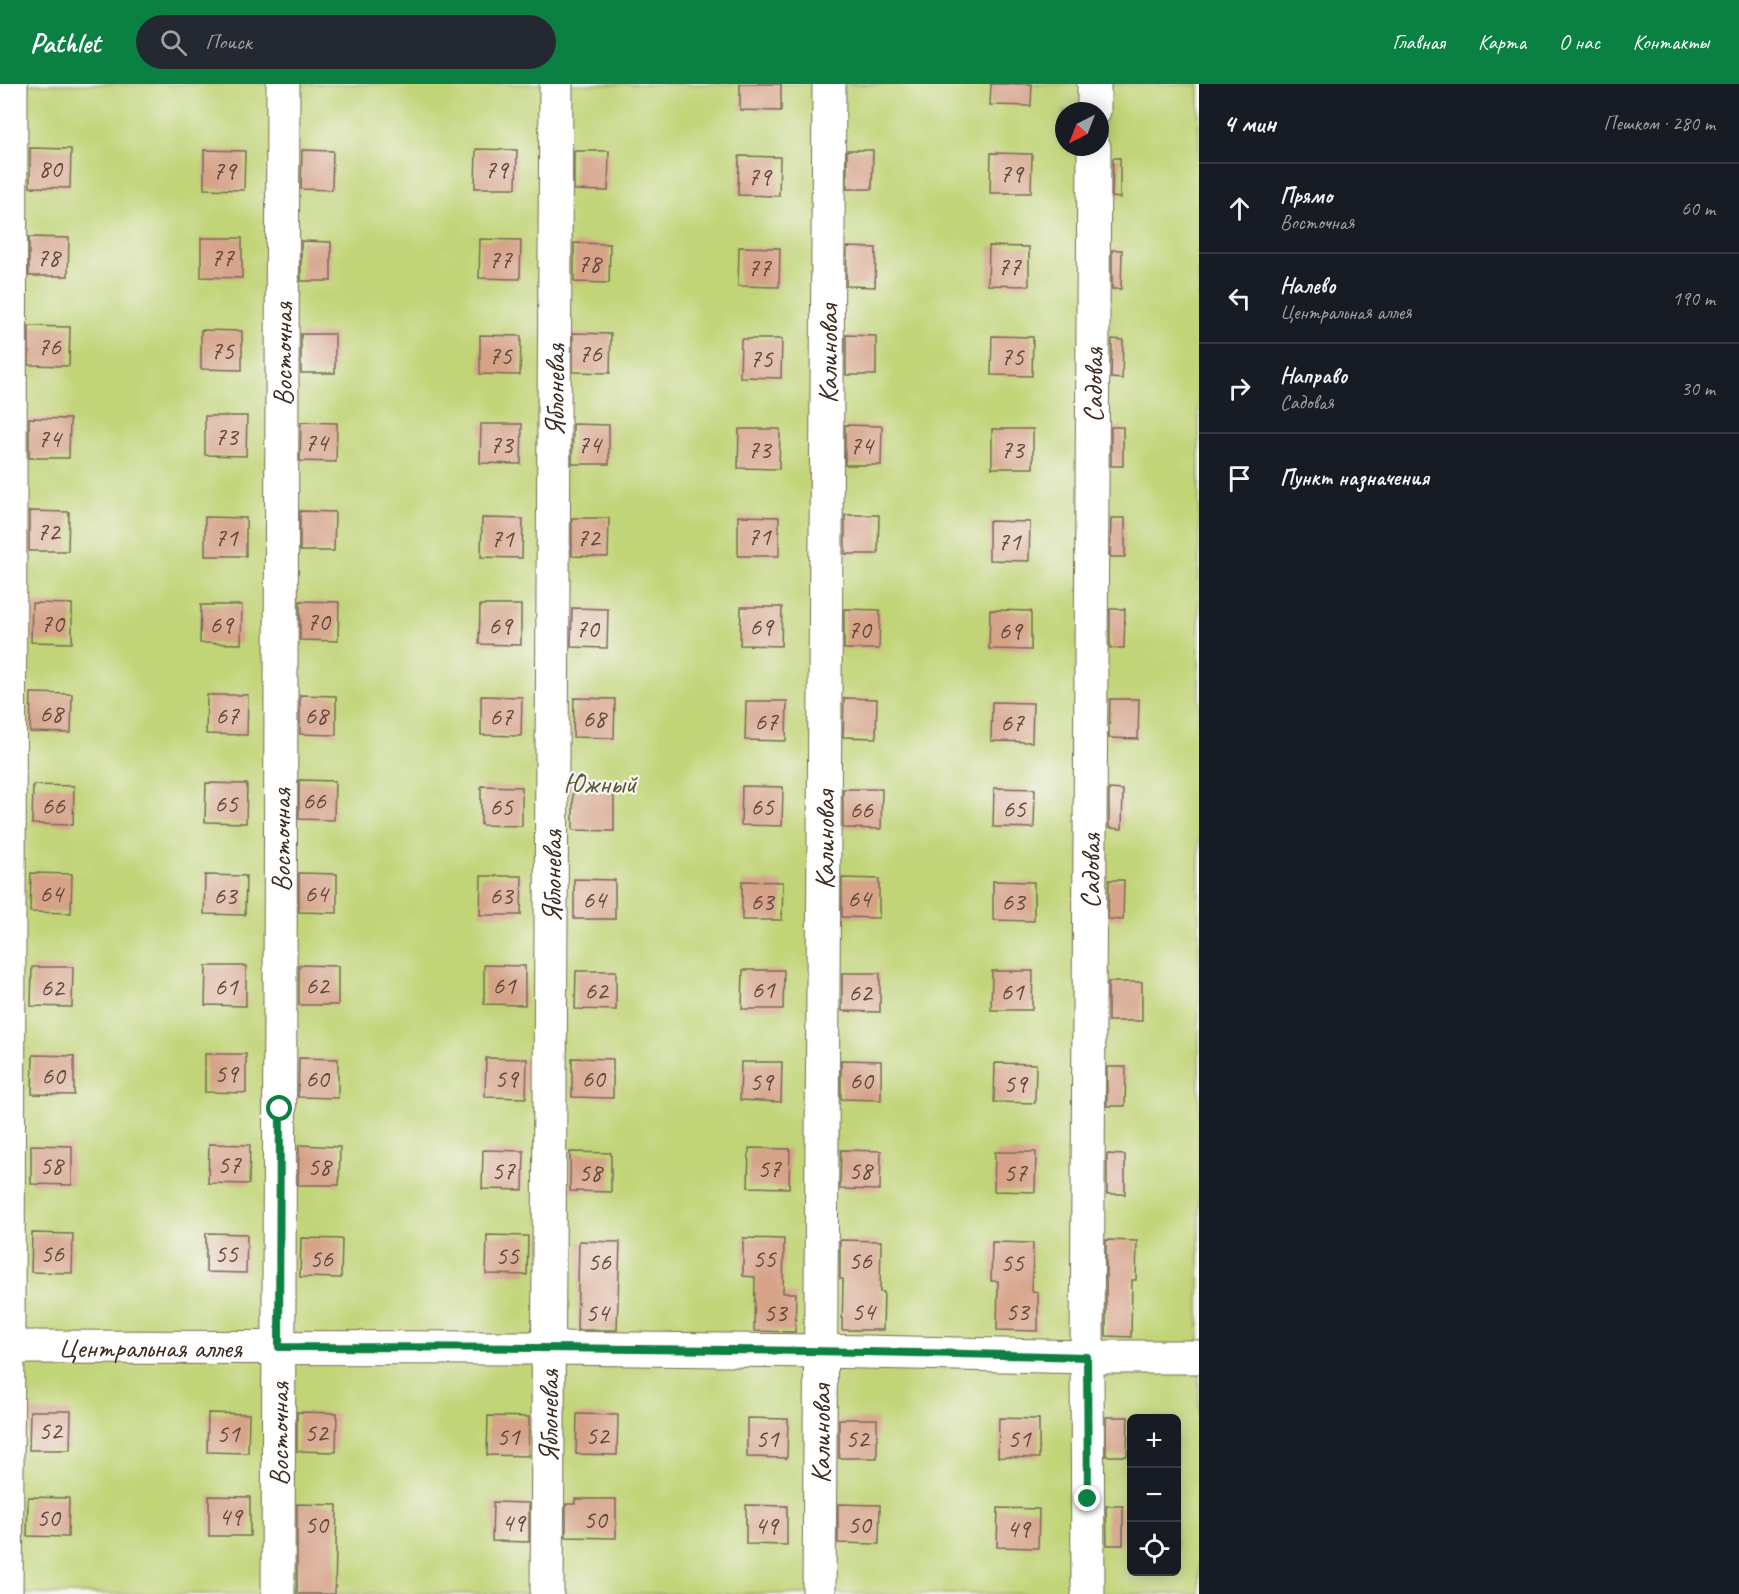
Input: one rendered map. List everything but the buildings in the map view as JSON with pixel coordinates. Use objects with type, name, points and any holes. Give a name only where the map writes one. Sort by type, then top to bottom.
[{"type":"street","points":[[6,1594],[4,1346],[11,84]]},
{"type":"street","name":"Восточная","points":[[278,1594],[283,84]]},
{"type":"street","name":"Яблоневая","points":[[547,1594],[556,84]]},
{"type":"street","name":"Калиновая","points":[[819,1594],[829,84]]},
{"type":"street","points":[[1094,84],[1094,102]]},
{"type":"street","name":"Садовая","points":[[1088,1594],[1087,1357],[1094,156]]},
{"type":"street","name":"Центральная аллея","points":[[4,1346],[548,1348],[1199,1358]]},
{"type":"green space","name":"Южный","points":[[0,84],[1199,84],[1199,1594],[0,1594]]},
{"type":"route","points":[[280,1109],[279,1347],[775,1350],[1087,1357],[1088,1499]]}]
